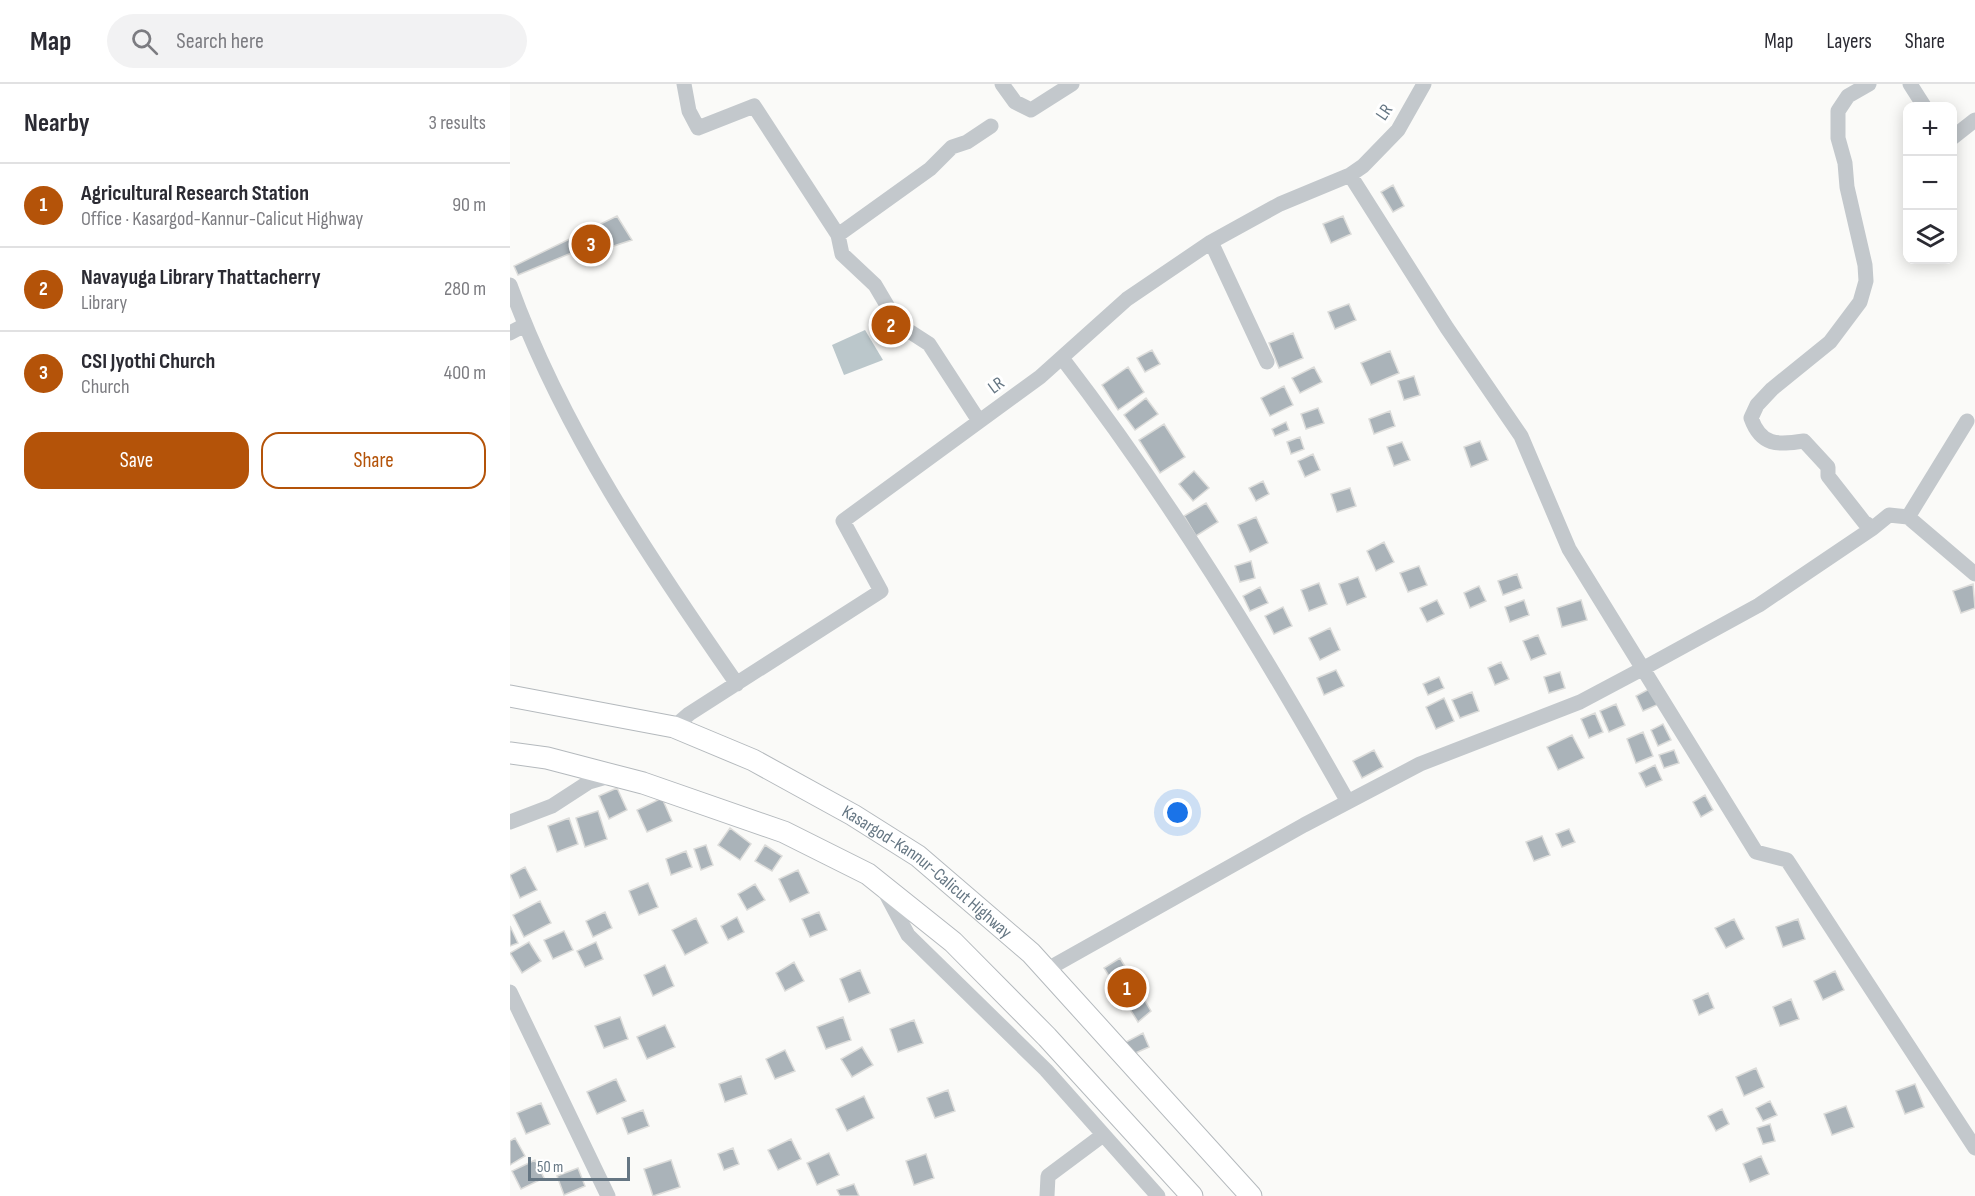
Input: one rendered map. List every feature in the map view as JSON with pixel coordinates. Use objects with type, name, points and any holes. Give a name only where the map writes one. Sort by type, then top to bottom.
[{"type":"highway","name":"Kasargod-Kannur-Calicut Highway","points":[[510,696],[675,727],[753,760],[853,816],[918,856],[979,906],[1046,970],[1251,1196]]},
{"type":"highway","name":"Kasargod-Kannur-Calicut Highway","points":[[510,753],[547,758],[613,775],[784,832],[868,874],[953,942],[1047,1037],[1192,1196]]},
{"type":"street","points":[[684,84],[689,111],[698,128],[754,106],[838,235],[842,254],[875,285],[898,324],[929,344],[979,421]]},
{"type":"street","points":[[1002,84],[1015,102],[1031,110],[1047,97],[1072,84]]},
{"type":"street","name":"LR","points":[[675,727],[689,714],[881,591],[843,521],[1062,358],[1128,298],[1211,242],[1280,204],[1350,175],[1363,166],[1398,130],[1424,84]]},
{"type":"street","points":[[1869,84],[1848,96],[1838,111],[1838,138],[1865,265],[1866,281],[1860,302],[1830,342],[1772,389],[1756,405],[1751,418],[1756,433],[1769,442],[1804,441],[1828,467],[1828,477],[1864,522],[1873,528]]},
{"type":"street","points":[[1910,84],[1921,102]]},
{"type":"street","points":[[1957,135],[1975,120]]},
{"type":"street","points":[[838,235],[930,169],[952,147],[991,126]]},
{"type":"street","points":[[1350,175],[1447,328],[1521,436],[1569,549],[1756,852],[1787,860],[1975,1148]]},
{"type":"street","points":[[1211,242],[1267,362]]},
{"type":"street","points":[[510,285],[525,325],[598,472],[686,612],[737,684]]},
{"type":"street","points":[[510,333],[525,325]]},
{"type":"street","points":[[1062,358],[1113,424],[1183,530],[1308,730],[1348,802]]},
{"type":"street","points":[[1908,517],[1967,421]]},
{"type":"street","points":[[1046,970],[1420,764],[1580,702],[1643,669],[1759,605],[1889,515],[1908,517],[1975,574]]},
{"type":"street","points":[[510,822],[552,806],[589,782],[613,775]]},
{"type":"street","points":[[880,883],[908,935],[1046,1070],[1158,1196]]},
{"type":"street","points":[[510,992],[608,1196]]},
{"type":"street","points":[[1047,1196],[1048,1176],[1103,1135]]},
{"type":"shaded area","points":[[865,330],[883,360],[844,375],[832,345]]},
{"type":"building","points":[[1393,185],[1404,206],[1393,212],[1381,192]]},
{"type":"building","points":[[617,216],[632,240],[589,254],[586,247],[518,275],[514,266]]},
{"type":"building","points":[[1343,216],[1351,234],[1331,243],[1323,224]]},
{"type":"building","points":[[1349,304],[1356,320],[1335,329],[1328,312]]},
{"type":"building","points":[[1293,333],[1303,358],[1279,368],[1269,343]]},
{"type":"building","points":[[1152,350],[1160,364],[1145,372],[1137,358]]},
{"type":"building","points":[[1390,351],[1399,373],[1371,385],[1361,363]]},
{"type":"building","points":[[1128,367],[1144,392],[1118,410],[1102,385]]},
{"type":"building","points":[[1314,367],[1322,382],[1300,393],[1292,378]]},
{"type":"building","points":[[1414,376],[1420,395],[1404,400],[1398,381]]},
{"type":"building","points":[[1284,386],[1293,405],[1270,416],[1261,398]]},
{"type":"building","points":[[1146,398],[1158,414],[1135,430],[1124,415]]},
{"type":"building","points":[[1318,408],[1324,423],[1306,429],[1301,414]]},
{"type":"building","points":[[1390,411],[1395,426],[1374,434],[1369,419]]},
{"type":"building","points":[[1286,422],[1289,430],[1275,436],[1272,429]]},
{"type":"building","points":[[1164,424],[1185,457],[1160,473],[1139,440]]},
{"type":"building","points":[[1300,437],[1304,449],[1291,454],[1287,442]]},
{"type":"building","points":[[1480,441],[1488,460],[1471,467],[1464,447]]},
{"type":"building","points":[[1402,442],[1410,460],[1394,466],[1387,447]]},
{"type":"building","points":[[1313,454],[1320,470],[1305,477],[1298,461]]},
{"type":"building","points":[[1194,471],[1209,488],[1193,501],[1179,484]]},
{"type":"building","points":[[1263,481],[1269,494],[1256,501],[1249,488]]},
{"type":"building","points":[[1350,488],[1356,506],[1337,512],[1331,494]]},
{"type":"building","points":[[1206,503],[1218,522],[1196,536],[1184,516]]},
{"type":"building","points":[[1256,517],[1268,543],[1250,552],[1238,525]]},
{"type":"building","points":[[1384,542],[1394,562],[1376,571],[1367,551]]},
{"type":"building","points":[[1251,561],[1255,578],[1240,582],[1235,566]]},
{"type":"building","points":[[1419,566],[1427,585],[1408,592],[1400,573]]},
{"type":"building","points":[[1517,574],[1522,588],[1503,595],[1498,581]]},
{"type":"building","points":[[1358,577],[1366,597],[1347,605],[1339,584]]},
{"type":"building","points":[[1319,583],[1327,604],[1309,611],[1301,590]]},
{"type":"building","points":[[1973,584],[1975,608],[1961,613],[1953,591]]},
{"type":"building","points":[[1479,586],[1486,601],[1470,608],[1464,593]]},
{"type":"building","points":[[1260,587],[1268,603],[1250,611],[1243,596]]},
{"type":"building","points":[[1437,600],[1444,614],[1427,622],[1420,608]]},
{"type":"building","points":[[1524,600],[1529,615],[1510,622],[1505,607]]},
{"type":"building","points":[[1581,600],[1587,620],[1562,627],[1557,608]]},
{"type":"building","points":[[1283,607],[1292,626],[1274,634],[1265,616]]},
{"type":"building","points":[[1330,628],[1340,650],[1320,660],[1309,638]]},
{"type":"building","points":[[1538,635],[1546,654],[1531,660],[1523,641]]},
{"type":"building","points":[[1501,662],[1509,679],[1495,685],[1488,668]]},
{"type":"building","points":[[1336,670],[1344,686],[1324,695],[1317,678]]},
{"type":"building","points":[[1560,672],[1565,688],[1549,693],[1544,677]]},
{"type":"building","points":[[1439,677],[1444,688],[1428,695],[1423,684]]},
{"type":"building","points":[[1651,688],[1659,704],[1643,711],[1636,696]]},
{"type":"building","points":[[1472,692],[1479,711],[1460,718],[1452,700]]},
{"type":"building","points":[[1444,698],[1454,721],[1436,729],[1426,707]]},
{"type":"building","points":[[1616,704],[1625,725],[1609,732],[1600,711]]},
{"type":"building","points":[[1595,713],[1603,732],[1589,738],[1581,719]]},
{"type":"building","points":[[1663,724],[1671,740],[1658,746],[1651,730]]},
{"type":"building","points":[[1643,732],[1653,756],[1636,763],[1627,739]]},
{"type":"building","points":[[1572,735],[1584,758],[1558,770],[1547,747]]},
{"type":"building","points":[[1374,750],[1383,767],[1362,778],[1353,761]]},
{"type":"building","points":[[1674,750],[1679,763],[1664,768],[1659,755]]},
{"type":"building","points":[[1655,765],[1662,780],[1646,787],[1639,773]]},
{"type":"building","points":[[617,788],[627,810],[609,819],[599,796]]},
{"type":"building","points":[[1705,795],[1713,810],[1701,817],[1693,802]]},
{"type":"building","points":[[662,798],[672,821],[647,832],[637,810]]},
{"type":"building","points":[[598,811],[607,839],[585,847],[576,818]]},
{"type":"building","points":[[569,818],[578,844],[557,852],[548,826]]},
{"type":"building","points":[[730,828],[751,844],[740,860],[718,845]]},
{"type":"building","points":[[1569,829],[1575,842],[1562,847],[1556,834]]},
{"type":"building","points":[[1542,836],[1550,855],[1534,861],[1526,842]]},
{"type":"building","points":[[706,845],[713,865],[701,870],[694,849]]},
{"type":"building","points":[[765,845],[782,856],[772,871],[755,861]]},
{"type":"building","points":[[686,851],[692,867],[671,875],[666,859]]},
{"type":"building","points":[[525,867],[537,890],[520,898],[510,875]]},
{"type":"building","points":[[798,870],[809,893],[790,902],[779,879]]},
{"type":"building","points":[[648,883],[658,907],[639,915],[629,891]]},
{"type":"building","points":[[755,884],[765,900],[747,910],[738,894]]},
{"type":"building","points":[[540,901],[551,923],[524,937],[513,915]]},
{"type":"building","points":[[605,912],[612,928],[593,937],[586,921]]},
{"type":"building","points":[[819,912],[827,930],[810,937],[802,919]]},
{"type":"building","points":[[737,917],[744,932],[728,940],[721,926]]},
{"type":"building","points":[[696,918],[708,943],[685,955],[672,930]]},
{"type":"building","points":[[1734,919],[1744,939],[1726,948],[1715,928]]},
{"type":"building","points":[[1798,919],[1805,939],[1783,947],[1776,927]]},
{"type":"building","points":[[510,926],[518,943],[510,946]]},
{"type":"building","points":[[564,931],[573,950],[553,959],[544,940]]},
{"type":"building","points":[[529,942],[541,961],[522,973],[510,953]]},
{"type":"building","points":[[596,942],[603,959],[585,967],[577,951]]},
{"type":"building","points":[[1120,958],[1151,1011],[1138,1022],[1104,968]]},
{"type":"building","points":[[794,962],[804,981],[785,991],[776,973]]},
{"type":"building","points":[[665,965],[674,986],[653,996],[644,975]]},
{"type":"building","points":[[860,970],[870,993],[849,1002],[840,979]]},
{"type":"building","points":[[1835,971],[1844,990],[1823,1000],[1814,981]]},
{"type":"building","points":[[1708,993],[1714,1008],[1699,1015],[1693,1000]]},
{"type":"building","points":[[1791,999],[1799,1019],[1780,1026],[1773,1007]]},
{"type":"building","points":[[620,1017],[628,1039],[604,1048],[595,1026]]},
{"type":"building","points":[[843,1017],[851,1040],[826,1049],[817,1027]]},
{"type":"building","points":[[914,1020],[923,1043],[898,1052],[890,1029]]},
{"type":"building","points":[[665,1025],[675,1047],[647,1059],[637,1037]]},
{"type":"building","points":[[1143,1033],[1149,1047],[1131,1055],[1124,1043]]},
{"type":"building","points":[[862,1047],[873,1065],[852,1077],[841,1059]]},
{"type":"building","points":[[785,1050],[795,1071],[775,1079],[766,1059]]},
{"type":"building","points":[[1756,1068],[1764,1087],[1744,1096],[1736,1077]]},
{"type":"building","points":[[741,1076],[747,1094],[725,1102],[719,1084]]},
{"type":"building","points":[[616,1079],[626,1101],[597,1114],[587,1092]]},
{"type":"building","points":[[1915,1084],[1924,1107],[1905,1114],[1896,1091]]},
{"type":"building","points":[[948,1090],[955,1111],[935,1118],[927,1098]]},
{"type":"building","points":[[864,1096],[874,1118],[847,1131],[836,1109]]},
{"type":"building","points":[[1770,1101],[1777,1115],[1763,1121],[1756,1108]]},
{"type":"building","points":[[541,1103],[550,1124],[526,1134],[517,1113]]},
{"type":"building","points":[[1846,1106],[1854,1127],[1832,1135],[1824,1114]]},
{"type":"building","points":[[1722,1109],[1729,1124],[1716,1131],[1708,1116]]},
{"type":"building","points":[[643,1110],[649,1126],[628,1134],[622,1118]]},
{"type":"building","points":[[1770,1124],[1775,1141],[1763,1144],[1757,1128]]},
{"type":"building","points":[[515,1138],[525,1156],[510,1165],[510,1141]]},
{"type":"building","points":[[791,1139],[801,1159],[778,1170],[768,1150]]},
{"type":"building","points":[[733,1148],[739,1164],[724,1170],[718,1154]]},
{"type":"building","points":[[829,1153],[839,1175],[817,1185],[807,1163]]},
{"type":"building","points":[[926,1154],[934,1178],[914,1185],[906,1161]]},
{"type":"building","points":[[1761,1156],[1769,1174],[1750,1182],[1743,1164]]},
{"type":"building","points":[[535,1160],[544,1178],[521,1189],[512,1171]]},
{"type":"building","points":[[671,1160],[680,1187],[653,1196],[644,1169]]},
{"type":"building","points":[[578,1168],[585,1186],[564,1195],[557,1176]]},
{"type":"building","points":[[854,1184],[859,1196],[840,1196],[837,1190]]},
{"type":"place","name":"CSI Jyothi Church","points":[[591,244]]},
{"type":"place","name":"Navayuga Library Thattacherry","points":[[891,325]]},
{"type":"place","name":"Agricultural Research Station","points":[[1127,988]]}]
